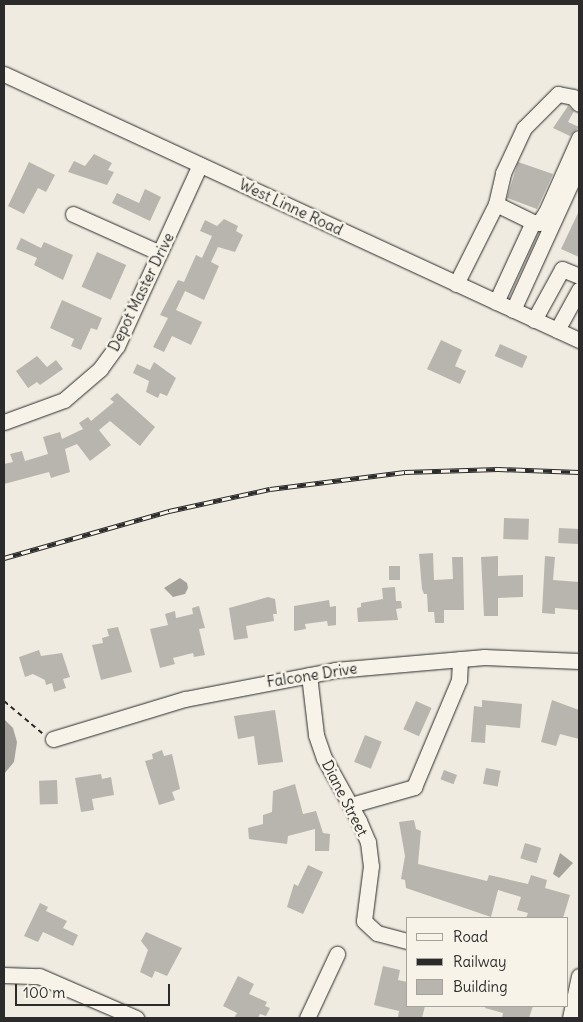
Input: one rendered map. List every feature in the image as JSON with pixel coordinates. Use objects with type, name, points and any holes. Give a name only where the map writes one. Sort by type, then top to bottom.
[{"type":"street","name":"West Linne Road","points":[[4,74],[579,340]]},
{"type":"street","points":[[456,284],[496,204],[503,173],[524,128],[558,94],[573,97],[579,104]]},
{"type":"street","points":[[496,204],[532,222],[539,223],[546,212],[579,138]]},
{"type":"street","name":"Depot Master Drive","points":[[4,422],[64,400],[100,369],[117,346],[200,165]]},
{"type":"street","points":[[513,310],[579,165]]},
{"type":"street","points":[[73,214],[160,253]]},
{"type":"street","points":[[496,302],[532,222]]},
{"type":"street","points":[[534,320],[562,269],[579,276]]},
{"type":"street","points":[[557,330],[579,290]]},
{"type":"street","points":[[350,805],[414,787],[459,680],[460,659]]},
{"type":"street","name":"Falcone Drive","points":[[53,739],[185,700],[309,674],[460,659],[579,661]]},
{"type":"street","name":"Diane Street","points":[[309,674],[316,735],[324,758],[368,842],[371,866],[364,921],[377,933],[406,942]]},
{"type":"street","points":[[307,1018],[337,954]]},
{"type":"street","points":[[4,975],[39,976],[136,1018]]},
{"type":"street","points":[[570,1018],[579,976]]},
{"type":"path","points":[[4,701],[36,729],[53,739]]},
{"type":"shaded area","points":[[180,578],[187,583],[188,588],[185,594],[173,597],[164,588]]},
{"type":"shaded area","points":[[4,719],[13,728],[17,742],[14,762],[4,774]]},
{"type":"shaded area","points":[[560,853],[573,863],[559,878],[553,874]]},
{"type":"building","points":[[568,106],[574,111],[568,122],[579,127],[570,136],[553,128]]},
{"type":"building","points":[[94,154],[112,163],[108,170],[114,172],[107,185],[68,172],[74,161],[85,166]]},
{"type":"building","points":[[29,162],[55,175],[46,192],[38,188],[24,214],[8,206]]},
{"type":"building","points":[[518,162],[553,174],[537,209],[507,198]]},
{"type":"building","points":[[145,189],[161,197],[150,221],[112,203],[117,193],[139,203]]},
{"type":"building","points":[[579,211],[579,257],[561,249]]},
{"type":"building","points":[[224,219],[238,226],[236,231],[243,235],[235,252],[218,247],[211,262],[219,266],[204,300],[185,291],[176,310],[202,322],[191,345],[172,336],[164,352],[153,347],[168,318],[160,315],[178,280],[184,282],[196,255],[202,258],[212,236],[200,231],[205,220],[217,226]]},
{"type":"building","points":[[21,238],[41,248],[44,242],[73,255],[63,280],[34,265],[37,258],[16,249]]},
{"type":"building","points":[[97,252],[126,265],[111,300],[82,287]]},
{"type":"building","points":[[62,300],[102,318],[97,330],[91,328],[81,350],[71,346],[74,339],[50,328]]},
{"type":"building","points":[[441,340],[462,350],[455,366],[466,371],[460,384],[427,369]]},
{"type":"building","points":[[500,344],[527,356],[522,368],[495,356]]},
{"type":"building","points":[[37,356],[47,367],[56,360],[63,369],[40,385],[37,382],[28,388],[16,371]]},
{"type":"building","points":[[154,362],[176,378],[167,396],[160,393],[158,398],[146,392],[149,381],[133,373],[137,364],[150,370]]},
{"type":"building","points":[[117,393],[155,427],[140,446],[110,421],[99,430],[111,445],[90,461],[77,444],[65,449],[70,472],[51,478],[49,472],[4,484],[4,464],[13,462],[10,454],[22,451],[25,461],[48,454],[43,437],[60,432],[62,439],[83,429],[79,423],[88,417],[91,421],[114,402],[110,399]]},
{"type":"building","points":[[504,518],[529,519],[528,540],[503,539]]},
{"type":"building","points":[[559,528],[579,529],[578,544],[558,543]]},
{"type":"building","points":[[433,553],[434,580],[453,579],[452,557],[463,557],[464,610],[444,610],[444,623],[435,623],[434,612],[428,612],[427,594],[424,594],[422,589],[419,554]]},
{"type":"building","points":[[498,556],[498,576],[523,575],[523,597],[498,598],[498,616],[484,616],[481,557]]},
{"type":"building","points":[[545,556],[555,557],[553,580],[579,582],[579,610],[555,608],[555,614],[542,613]]},
{"type":"building","points":[[389,566],[400,566],[400,580],[389,580]]},
{"type":"building","points":[[395,587],[396,601],[401,601],[402,608],[396,609],[398,620],[358,622],[357,608],[361,607],[361,603],[383,599],[382,588]]},
{"type":"building","points":[[268,597],[275,599],[277,614],[273,614],[274,621],[246,626],[248,638],[234,640],[229,608]]},
{"type":"building","points":[[329,600],[330,607],[336,606],[336,625],[328,626],[327,621],[305,624],[306,629],[294,631],[294,606]]},
{"type":"building","points":[[199,606],[205,628],[199,629],[205,655],[194,657],[193,653],[173,658],[175,664],[160,668],[150,629],[168,625],[165,614],[175,611],[176,618],[193,614],[192,608]]},
{"type":"building","points":[[118,627],[132,672],[101,680],[92,645],[103,643],[102,638],[109,636],[107,629]]},
{"type":"building","points":[[39,650],[41,656],[62,653],[70,677],[63,679],[66,688],[54,692],[52,683],[46,685],[45,680],[33,674],[25,677],[19,657]]},
{"type":"building","points":[[482,700],[522,704],[520,728],[486,725],[485,743],[471,742],[474,706],[482,707]]},
{"type":"building","points":[[552,700],[579,710],[579,739],[560,734],[556,746],[541,742]]},
{"type":"building","points":[[416,701],[432,708],[419,736],[403,729]]},
{"type":"building","points":[[275,710],[283,762],[258,765],[254,736],[238,739],[234,716]]},
{"type":"building","points":[[365,735],[382,742],[371,769],[354,762]]},
{"type":"building","points":[[162,750],[164,756],[172,754],[180,789],[172,792],[175,800],[159,805],[145,761],[153,759],[152,754]]},
{"type":"building","points":[[486,768],[501,771],[498,787],[483,784]]},
{"type":"building","points":[[444,770],[457,775],[453,784],[440,779]]},
{"type":"building","points":[[101,774],[102,779],[111,777],[114,795],[92,799],[94,810],[81,812],[75,778]]},
{"type":"building","points":[[57,780],[58,804],[40,805],[39,781]]},
{"type":"building","points":[[295,784],[303,814],[316,811],[323,833],[330,834],[329,851],[315,851],[315,829],[288,836],[287,844],[249,839],[248,828],[263,824],[263,815],[272,812],[273,791]]},
{"type":"building","points":[[414,820],[416,829],[421,831],[418,864],[487,881],[489,875],[528,884],[531,875],[547,880],[545,888],[570,895],[563,917],[526,917],[528,913],[517,910],[521,897],[498,890],[491,917],[406,888],[405,880],[401,879],[405,856],[399,822]]},
{"type":"building","points":[[525,843],[541,848],[537,863],[520,858]]},
{"type":"building","points":[[308,865],[323,872],[303,914],[287,907],[294,884],[298,886]]},
{"type":"building","points":[[40,903],[48,907],[46,911],[67,921],[63,928],[78,935],[73,946],[43,932],[38,942],[24,936]]},
{"type":"building","points":[[146,932],[182,948],[167,976],[155,971],[152,978],[140,972],[148,950],[141,941]]},
{"type":"building","points":[[383,966],[400,970],[398,980],[406,982],[406,1007],[425,1007],[422,1018],[398,1017],[399,1011],[374,1005]]},
{"type":"building","points":[[238,976],[254,984],[249,994],[267,1002],[265,1006],[270,1008],[266,1016],[260,1014],[258,1018],[234,1018],[237,1013],[223,1006]]},
{"type":"building","points":[[533,1007],[529,1018],[502,1018],[503,1013],[485,1008]]},
{"type":"railway","points":[[4,558],[169,511],[270,489],[405,472],[498,469],[579,472]]}]
